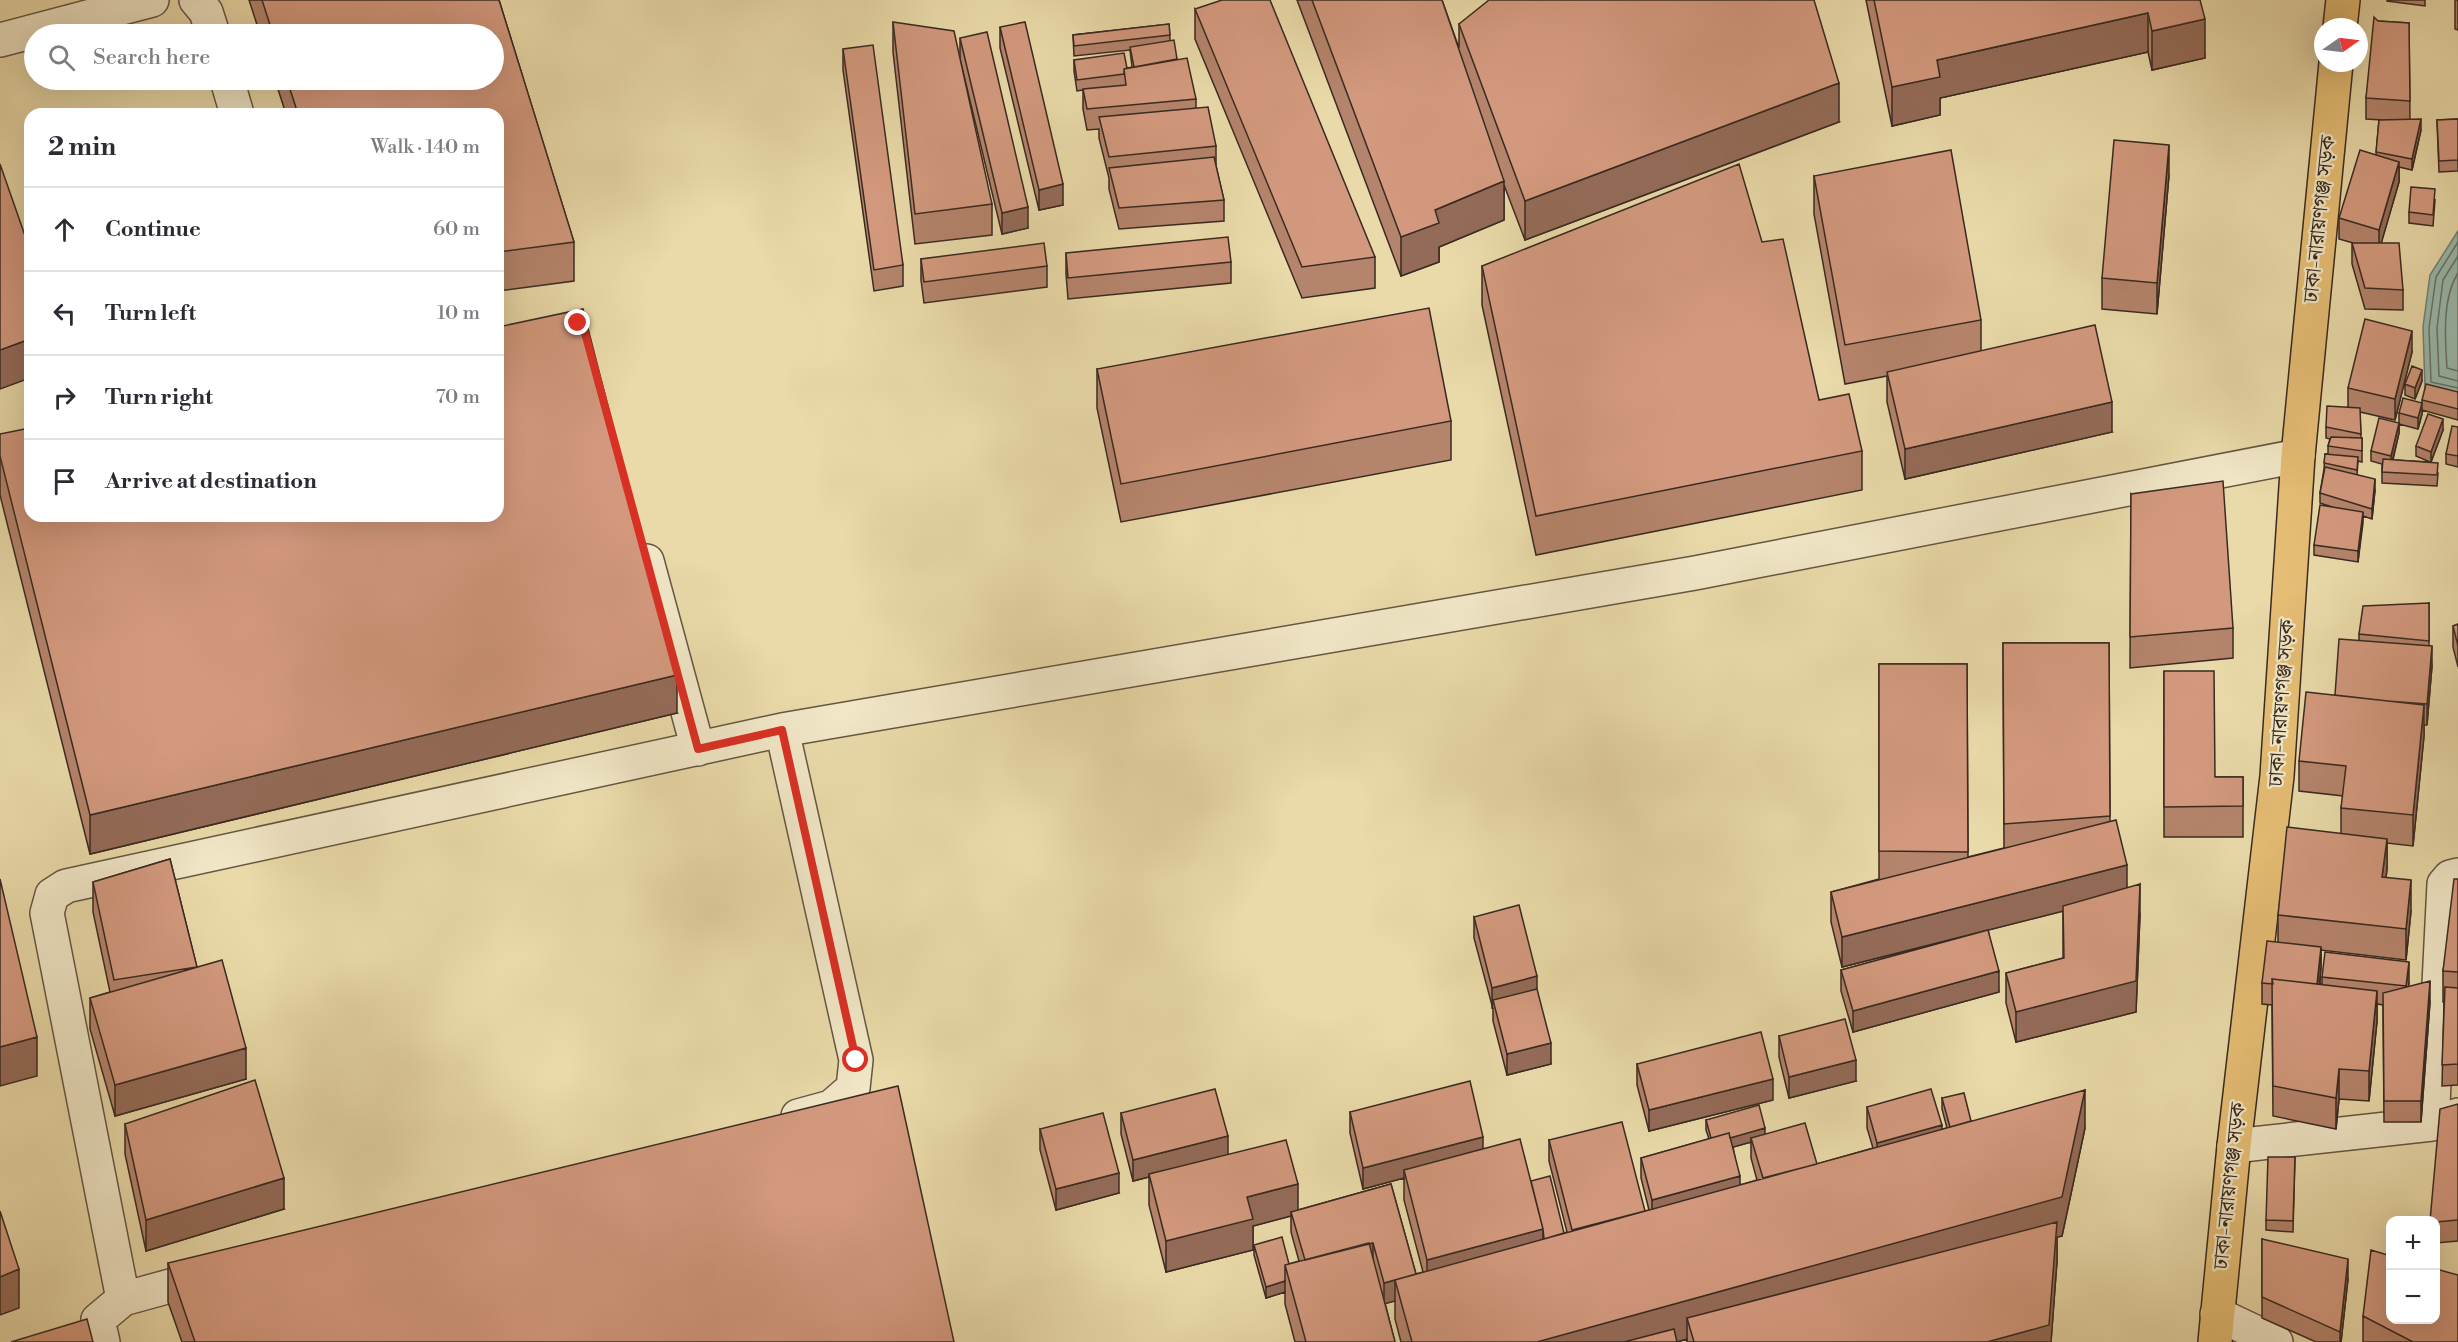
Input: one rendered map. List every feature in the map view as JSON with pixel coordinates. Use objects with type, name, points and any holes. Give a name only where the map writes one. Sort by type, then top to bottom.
[{"type":"highway","points":[[2341,18],[2343,0]]},
{"type":"highway","name":"ঢাকা-নারায়ণগঞ্জ সড়ক","points":[[2216,1328],[2234,1146],[2277,776],[2298,456],[2335,72]]},
{"type":"street","points":[[61,24],[152,0]]},
{"type":"street","points":[[196,0],[206,12],[210,24]]},
{"type":"street","points":[[0,40],[24,34]]},
{"type":"street","points":[[230,90],[235,108]]},
{"type":"street","points":[[123,1299],[46,913],[52,895],[66,886],[782,730],[1695,573],[2298,456]]},
{"type":"street","points":[[639,529],[698,749]]},
{"type":"street","points":[[774,1122],[831,1107],[853,1088],[856,1060],[782,730]]},
{"type":"street","points":[[2234,1146],[2445,1120],[2444,884],[2450,877],[2458,875]]},
{"type":"street","points":[[92,1330],[123,1299],[237,1268]]},
{"type":"street","points":[[2216,1328],[2276,1342]]},
{"type":"water","points":[[2458,231],[2458,394],[2425,388],[2423,327],[2430,275]]},
{"type":"building","points":[[262,0],[499,0],[574,242],[504,251],[504,108],[296,108],[290,90],[504,90],[504,24],[270,24]]},
{"type":"building","points":[[1222,0],[1270,0],[1375,257],[1302,267],[1195,9]]},
{"type":"building","points":[[1312,0],[1442,0],[1504,181],[1435,210],[1439,223],[1401,237]]},
{"type":"building","points":[[1489,0],[1814,0],[1839,83],[1525,201],[1459,24]]},
{"type":"building","points":[[1874,0],[2200,0],[2205,19],[2152,31],[2148,13],[1937,60],[1940,77],[1892,87]]},
{"type":"building","points":[[2374,17],[2378,21],[2409,23],[2410,101],[2366,98]]},
{"type":"building","points":[[893,22],[954,31],[992,204],[915,214]]},
{"type":"building","points":[[1025,22],[1063,184],[1039,190],[1000,27]]},
{"type":"building","points":[[1169,24],[1170,35],[1074,46],[1073,35]]},
{"type":"building","points":[[987,32],[1028,207],[1002,213],[960,38]]},
{"type":"building","points":[[1174,40],[1177,59],[1134,67],[1130,47]]},
{"type":"building","points":[[873,45],[903,265],[874,270],[843,49]]},
{"type":"building","points":[[1124,53],[1127,68],[1124,69],[1124,74],[1077,80],[1074,60]]},
{"type":"building","points":[[1187,58],[1196,99],[1087,109],[1083,89],[1126,85],[1124,69]]},
{"type":"building","points":[[1208,107],[1216,146],[1109,157],[1099,117]]},
{"type":"building","points":[[2421,119],[2412,159],[2376,152],[2379,120]]},
{"type":"building","points":[[2458,119],[2458,160],[2439,161],[2437,120]]},
{"type":"building","points":[[2114,140],[2169,145],[2157,283],[2102,278]]},
{"type":"building","points":[[1951,150],[1981,320],[1845,345],[1814,176]]},
{"type":"building","points":[[2360,150],[2399,162],[2379,230],[2339,218]]},
{"type":"building","points":[[1214,157],[1224,200],[1119,208],[1109,168]]},
{"type":"building","points":[[0,164],[24,233],[24,341],[0,350]]},
{"type":"building","points":[[1739,164],[1762,242],[1783,239],[1819,400],[1849,394],[1862,451],[1536,516],[1482,266]]},
{"type":"building","points":[[2411,187],[2435,189],[2433,215],[2409,212]]},
{"type":"building","points":[[1228,237],[1231,262],[1068,278],[1066,253]]},
{"type":"building","points":[[1044,243],[1047,266],[924,282],[921,259]]},
{"type":"building","points":[[2352,243],[2399,243],[2403,290],[2365,288]]},
{"type":"building","points":[[1429,308],[1451,421],[1121,484],[1097,369]]},
{"type":"building","points":[[583,309],[677,675],[90,815],[0,456],[0,434],[24,429],[24,522],[504,522],[504,326]]},
{"type":"building","points":[[2365,319],[2412,331],[2395,399],[2348,388]]},
{"type":"building","points":[[2095,325],[2112,402],[1905,449],[1887,372]]},
{"type":"building","points":[[2412,366],[2422,370],[2415,388],[2405,384]]},
{"type":"building","points":[[2426,384],[2458,392],[2458,409],[2422,400]]},
{"type":"building","points":[[2403,398],[2422,403],[2418,418],[2399,413]]},
{"type":"building","points":[[2327,406],[2360,408],[2361,434],[2326,427]]},
{"type":"building","points":[[2428,414],[2443,419],[2431,452],[2416,446]]},
{"type":"building","points":[[2379,418],[2399,423],[2391,456],[2371,451]]},
{"type":"building","points":[[2452,426],[2458,427],[2458,456],[2446,454]]},
{"type":"building","points":[[2331,437],[2362,438],[2362,451],[2328,446]]},
{"type":"building","points":[[2325,454],[2358,457],[2357,470],[2324,463]]},
{"type":"building","points":[[2383,459],[2438,463],[2437,475],[2382,472]]},
{"type":"building","points":[[2325,467],[2375,479],[2372,509],[2320,493]]},
{"type":"building","points":[[2223,481],[2233,628],[2130,637],[2131,494]]},
{"type":"building","points":[[2320,505],[2363,512],[2358,551],[2314,545]]},
{"type":"building","points":[[2429,603],[2429,641],[2359,634],[2363,606]]},
{"type":"building","points":[[2458,624],[2458,646],[2453,626]]},
{"type":"building","points":[[2339,639],[2432,646],[2427,704],[2335,695]]},
{"type":"building","points":[[2003,643],[2109,643],[2110,816],[2004,824]]},
{"type":"building","points":[[1879,664],[1967,664],[1968,852],[1879,851]]},
{"type":"building","points":[[2164,671],[2214,671],[2215,777],[2243,777],[2243,806],[2164,807]]},
{"type":"building","points":[[2306,692],[2424,705],[2413,815],[2341,808],[2346,766],[2299,761]]},
{"type":"building","points":[[2116,820],[2127,865],[1842,937],[1831,892]]},
{"type":"building","points":[[2287,827],[2387,839],[2382,877],[2411,880],[2406,929],[2278,915]]},
{"type":"building","points":[[170,859],[197,967],[114,980],[93,882]]},
{"type":"building","points":[[0,879],[37,1037],[0,1047]]},
{"type":"building","points":[[2454,879],[2458,879],[2458,972],[2443,971]]},
{"type":"building","points":[[2140,884],[2136,981],[2016,1012],[2006,973],[2064,958],[2063,906]]},
{"type":"building","points":[[1519,905],[1537,976],[1492,988],[1474,917]]},
{"type":"building","points":[[1988,930],[1999,971],[1853,1011],[1841,970]]},
{"type":"building","points":[[2267,941],[2321,947],[2317,984],[2272,979],[2273,984],[2262,983]]},
{"type":"building","points":[[2325,952],[2409,962],[2406,986],[2322,977]]},
{"type":"building","points":[[222,960],[246,1048],[115,1085],[90,998]]},
{"type":"building","points":[[2272,979],[2377,991],[2369,1071],[2339,1069],[2336,1098],[2273,1086]]},
{"type":"building","points":[[2430,981],[2421,1101],[2384,1101],[2383,993]]},
{"type":"building","points":[[2445,987],[2458,988],[2458,1064],[2442,1065]]},
{"type":"building","points":[[1537,989],[1551,1043],[1507,1054],[1493,1000]]},
{"type":"building","points":[[1845,1019],[1856,1060],[1789,1077],[1779,1036]]},
{"type":"building","points":[[1761,1032],[1773,1079],[1649,1110],[1637,1064]]},
{"type":"building","points":[[255,1080],[284,1178],[146,1220],[125,1124]]},
{"type":"building","points":[[1470,1081],[1483,1137],[1363,1168],[1350,1112]]},
{"type":"building","points":[[898,1086],[954,1342],[195,1342],[168,1263]]},
{"type":"building","points":[[1215,1089],[1228,1136],[1133,1160],[1121,1113]]},
{"type":"building","points":[[1931,1089],[1942,1125],[1877,1143],[1867,1107]]},
{"type":"building","points":[[2085,1090],[2062,1197],[1537,1342],[1412,1342],[1395,1280]]},
{"type":"building","points":[[1964,1093],[1971,1121],[1950,1127],[1942,1098]]},
{"type":"building","points":[[2458,1104],[2458,1220],[2440,1222],[2440,1216],[2430,1216],[2440,1109]]},
{"type":"building","points":[[1759,1105],[1765,1128],[1730,1138],[1729,1133],[1711,1138],[1706,1120]]},
{"type":"building","points":[[1103,1113],[1119,1173],[1056,1189],[1040,1129]]},
{"type":"building","points":[[1622,1122],[1645,1211],[1572,1230],[1549,1140]]},
{"type":"building","points":[[1805,1123],[1817,1164],[1763,1178],[1751,1138]]},
{"type":"building","points":[[1729,1133],[1740,1176],[1652,1200],[1641,1158]]},
{"type":"building","points":[[1520,1139],[1543,1229],[1427,1260],[1404,1170]]},
{"type":"building","points":[[1286,1140],[1298,1184],[1247,1197],[1253,1219],[1166,1241],[1149,1174]]},
{"type":"building","points":[[2268,1157],[2295,1157],[2293,1221],[2266,1220]]},
{"type":"building","points":[[1550,1176],[1564,1233],[1544,1239],[1531,1181]]},
{"type":"building","points":[[1391,1184],[1416,1274],[1384,1283],[1373,1243],[1305,1260],[1291,1212]]},
{"type":"building","points":[[0,1211],[19,1269],[0,1277]]},
{"type":"building","points":[[2057,1222],[2049,1325],[1987,1342],[1694,1342],[1687,1318]]},
{"type":"building","points":[[1282,1237],[1289,1264],[1285,1265],[1285,1281],[1266,1287],[1254,1245]]},
{"type":"building","points":[[2262,1239],[2348,1259],[2340,1332],[2262,1297]]},
{"type":"building","points":[[1369,1243],[1395,1342],[1306,1342],[1285,1265]]},
{"type":"building","points":[[2371,1250],[2386,1254],[2386,1324],[2440,1324],[2440,1270],[2458,1275],[2458,1342],[2413,1342],[2363,1316]]},
{"type":"building","points":[[87,1319],[93,1342],[11,1342]]},
{"type":"building","points":[[1674,1329],[1677,1342],[1624,1342]]},
{"type":"route","points":[[578,323],[583,326],[585,333],[698,749],[782,730],[856,1060]]}]
